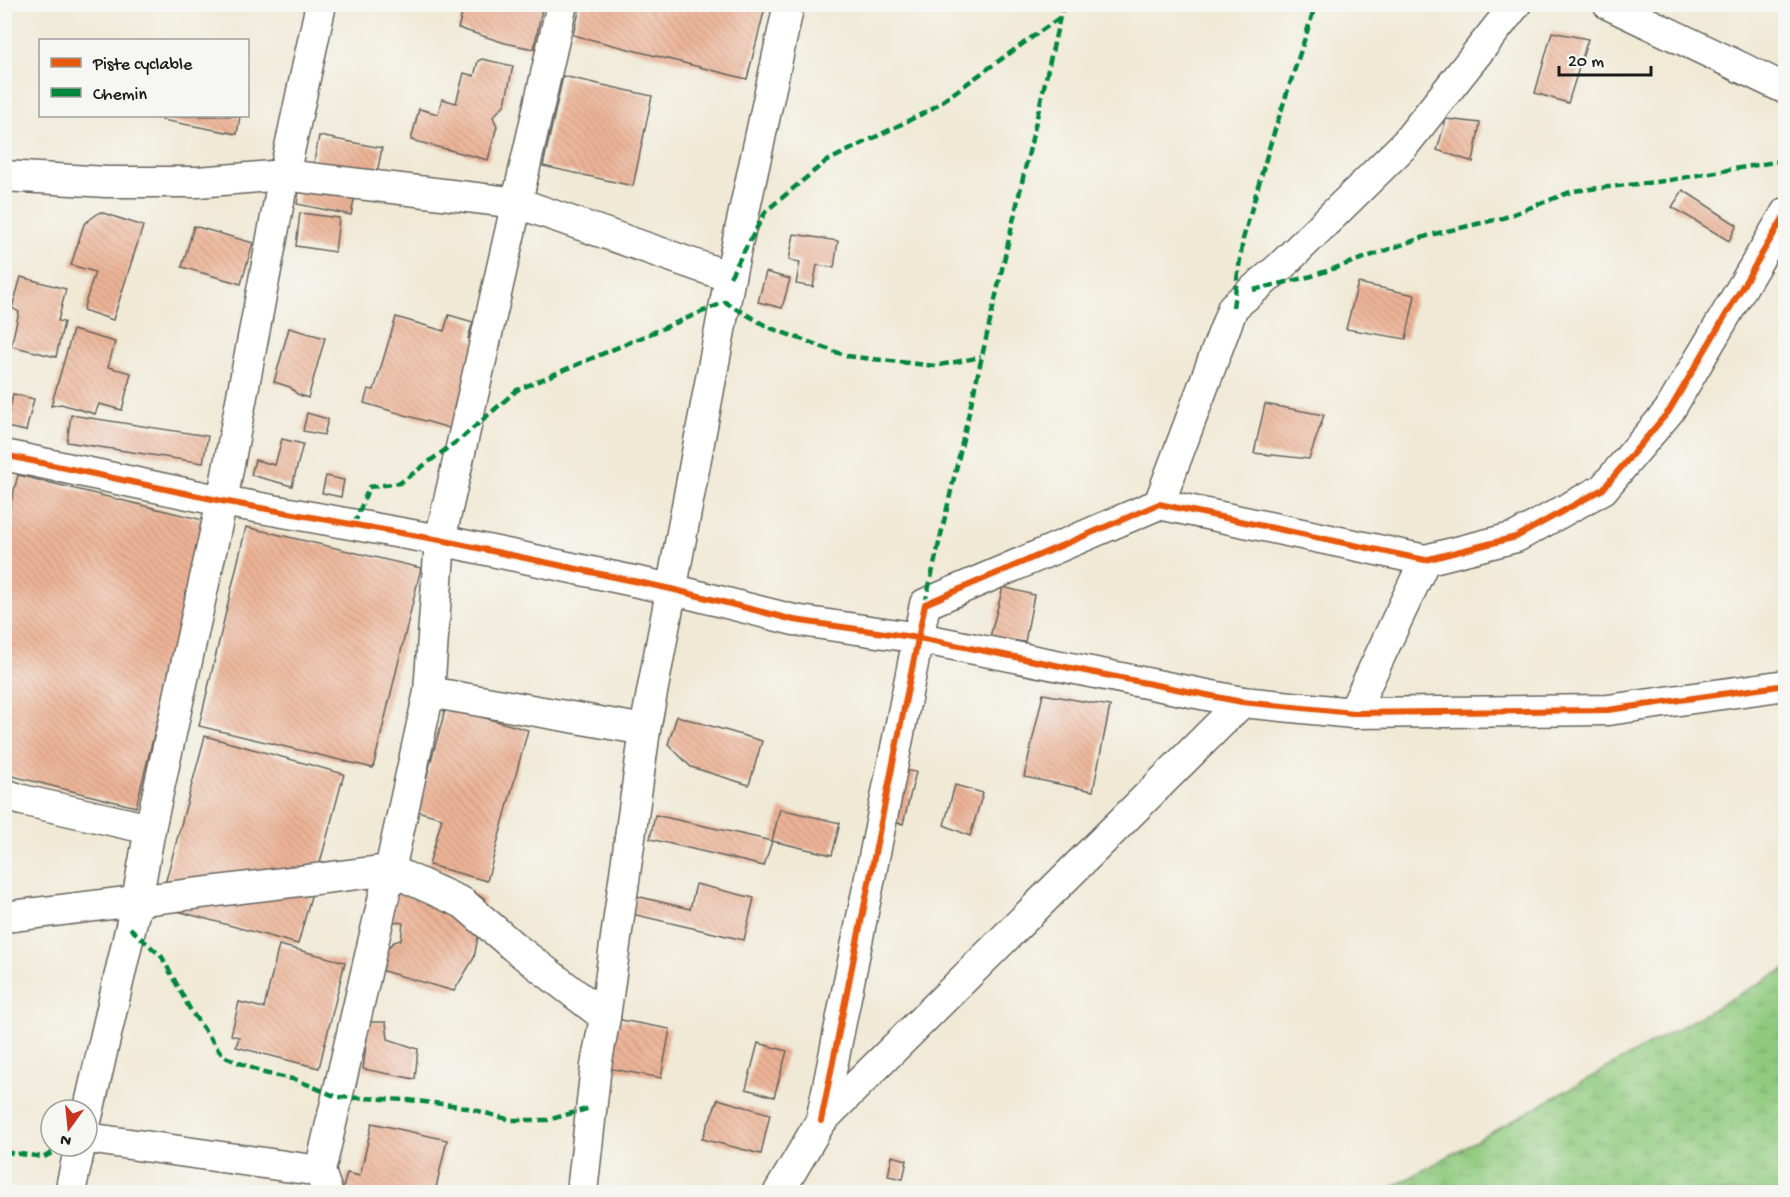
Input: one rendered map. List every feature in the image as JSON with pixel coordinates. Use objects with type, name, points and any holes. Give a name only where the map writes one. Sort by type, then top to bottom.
[{"type":"street","points":[[91,1098],[222,501],[284,175],[321,4]]},
{"type":"street","points":[[99,1140],[323,1182],[429,692],[440,540],[562,4]]},
{"type":"street","points":[[582,1192],[596,1065],[605,1017],[645,730],[730,277],[789,4]]},
{"type":"street","points":[[1159,504],[1233,307],[1279,268],[1405,144],[1516,4]]},
{"type":"street","points":[[1608,4],[1643,12],[1785,89]]},
{"type":"street","points":[[4,176],[118,182],[197,182],[284,175],[518,204],[730,277]]},
{"type":"street","points":[[820,1121],[925,604],[1159,504],[1425,560],[1516,537],[1603,489],[1669,411],[1785,213]]},
{"type":"street","points":[[4,455],[222,501],[440,540],[671,589],[794,620],[919,638],[1242,702],[1353,713],[1608,710],[1785,685]]},
{"type":"street","points":[[1353,713],[1425,560]]},
{"type":"street","points":[[429,692],[645,730]]},
{"type":"street","points":[[779,1192],[820,1121],[1242,702]]},
{"type":"street","points":[[4,794],[150,829]]},
{"type":"street","points":[[4,917],[390,870],[463,903],[514,947],[605,1017]]},
{"type":"street","points":[[70,1192],[77,1158]]},
{"type":"green space","points":[[1785,969],[1785,1192],[1384,1192]]},
{"type":"building","points":[[465,4],[543,4],[534,49],[505,43],[458,28]]},
{"type":"building","points":[[581,4],[766,4],[747,79],[573,35]]},
{"type":"building","points":[[1552,32],[1588,39],[1568,103],[1535,93]]},
{"type":"building","points":[[482,59],[513,66],[505,104],[493,117],[497,126],[488,160],[411,140],[419,109],[438,114],[442,99],[456,103],[464,73],[474,76],[478,61]]},
{"type":"building","points":[[563,76],[652,96],[633,186],[543,166]]},
{"type":"building","points":[[163,117],[240,117],[237,134],[162,120]]},
{"type":"building","points":[[1446,119],[1480,123],[1473,162],[1437,150]]},
{"type":"building","points":[[319,136],[382,148],[377,173],[360,170],[351,215],[297,204],[299,191],[308,193]]},
{"type":"building","points":[[1683,190],[1737,225],[1729,241],[1672,207]]},
{"type":"building","points":[[100,212],[143,226],[113,320],[83,310],[95,272],[71,265],[84,224]]},
{"type":"building","points":[[300,213],[339,218],[335,252],[296,246]]},
{"type":"building","points":[[194,226],[253,243],[241,284],[182,267]]},
{"type":"building","points":[[794,234],[838,241],[834,268],[817,265],[813,287],[796,284],[800,262],[789,260]]},
{"type":"building","points":[[766,272],[790,279],[782,308],[758,302]]},
{"type":"building","points":[[21,277],[66,289],[58,321],[64,322],[56,357],[11,346],[19,312],[12,308]]},
{"type":"building","points":[[1358,283],[1415,295],[1406,339],[1346,329]]},
{"type":"building","points":[[449,315],[473,322],[468,338],[476,341],[462,420],[449,428],[364,403],[368,389],[374,390],[396,317],[444,331]]},
{"type":"building","points":[[289,328],[325,338],[308,398],[297,394],[290,387],[274,382]]},
{"type":"building","points":[[73,330],[115,342],[108,367],[131,373],[122,410],[99,404],[95,414],[61,404],[51,406]]},
{"type":"building","points":[[13,394],[34,399],[26,431],[6,427]]},
{"type":"building","points":[[1265,404],[1324,415],[1309,459],[1254,453]]},
{"type":"building","points":[[307,413],[328,419],[324,435],[303,431]]},
{"type":"building","points":[[71,415],[208,436],[203,463],[67,442]]},
{"type":"building","points":[[282,439],[303,444],[292,486],[251,475],[255,460],[275,465]]},
{"type":"building","points":[[18,475],[207,521],[136,807],[4,774],[4,530]]},
{"type":"building","points":[[326,476],[344,480],[341,497],[322,493]]},
{"type":"building","points":[[246,527],[421,568],[373,768],[199,726]]},
{"type":"building","points":[[1003,587],[1034,595],[1025,642],[990,637]]},
{"type":"building","points":[[1043,694],[1110,706],[1093,791],[1024,777]]},
{"type":"building","points":[[446,707],[528,730],[487,881],[429,865],[442,818],[417,811]]},
{"type":"building","points":[[677,716],[762,741],[749,785],[691,767],[668,744]]},
{"type":"building","points":[[205,736],[344,774],[298,944],[159,906]]},
{"type":"building","points":[[883,767],[916,772],[903,824],[873,817]]},
{"type":"building","points":[[955,785],[983,793],[970,836],[944,825]]},
{"type":"building","points":[[780,809],[840,823],[832,855],[772,841]]},
{"type":"building","points":[[655,815],[772,841],[764,866],[650,839]]},
{"type":"building","points":[[425,873],[442,876],[485,899],[474,958],[454,991],[383,971],[384,965],[378,957],[394,942],[401,940],[403,923],[391,921],[398,883]]},
{"type":"building","points":[[696,884],[754,898],[744,940],[632,914],[636,896],[690,909]]},
{"type":"building","points":[[279,945],[345,962],[319,1068],[236,1047],[239,1037],[231,1035],[239,1002],[264,1008]]},
{"type":"building","points":[[605,1017],[670,1029],[661,1078],[596,1066]]},
{"type":"building","points":[[369,1022],[386,1022],[388,1039],[418,1049],[415,1079],[363,1069]]},
{"type":"building","points":[[758,1043],[787,1051],[774,1097],[746,1089]]},
{"type":"building","points":[[718,1099],[770,1114],[761,1154],[702,1139]]},
{"type":"building","points":[[372,1123],[447,1140],[435,1192],[342,1192],[347,1173],[360,1176]]},
{"type":"building","points":[[892,1156],[907,1160],[903,1179],[888,1176]]},
{"type":"marked path","points":[[925,604],[1063,4]]},
{"type":"marked path","points":[[1233,307],[1243,239],[1270,145],[1316,4]]},
{"type":"marked path","points":[[730,277],[766,211],[825,162],[930,110],[1059,18]]},
{"type":"marked path","points":[[1253,290],[1312,276],[1430,235],[1503,218],[1573,191],[1664,181],[1786,160]]},
{"type":"marked path","points":[[354,525],[369,487],[400,483],[464,436],[517,390],[725,302],[768,327],[847,356],[935,366],[981,357]]},
{"type":"marked path","points":[[130,928],[162,957],[191,1011],[223,1056],[264,1073],[297,1080],[337,1097],[408,1100],[460,1106],[511,1120],[548,1120],[590,1108]]},
{"type":"marked path","points":[[4,1152],[39,1156]]},
{"type":"cycle path","points":[[821,1121],[925,604],[1159,504],[1425,560],[1516,537],[1603,489],[1669,411],[1786,213]]},
{"type":"cycle path","points":[[4,455],[222,501],[440,540],[671,589],[794,620],[919,638],[1242,702],[1353,713],[1608,710],[1786,685]]}]
